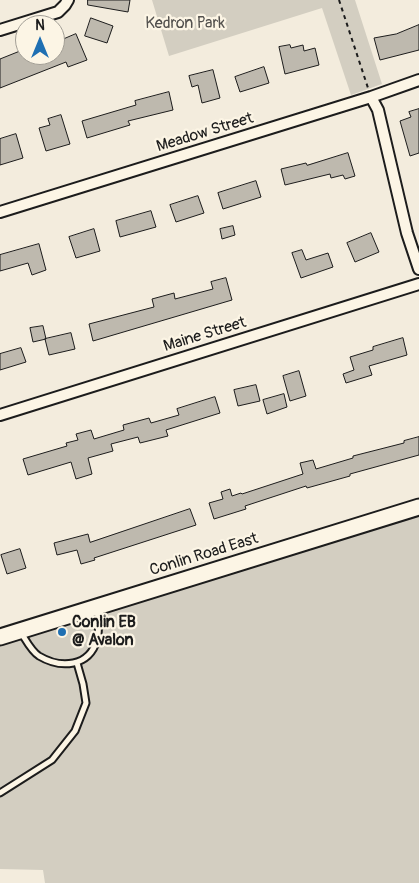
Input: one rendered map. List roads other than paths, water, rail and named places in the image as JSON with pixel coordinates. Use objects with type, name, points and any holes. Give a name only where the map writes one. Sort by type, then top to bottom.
[{"type":"street","points":[[0,30],[58,12],[68,0]]},
{"type":"street","name":"Meadow Street","points":[[0,212],[372,97],[419,80]]},
{"type":"street","points":[[372,97],[378,110],[407,233],[419,269]]},
{"type":"street","name":"Maine Street","points":[[0,415],[419,284]]},
{"type":"street","name":"Conlin Road East","points":[[0,637],[419,507]]},
{"type":"lane","points":[[20,631],[31,649],[38,656],[66,665],[77,663],[88,656],[97,640],[99,628],[97,607]]},
{"type":"lane","points":[[0,793],[52,760],[75,731],[86,703],[77,663]]},
{"type":"place","name":"Conlin EB @ Avalon","points":[[62,632]]},
{"type":"park label","name":"Kedron Park","points":[[185,24]]}]
